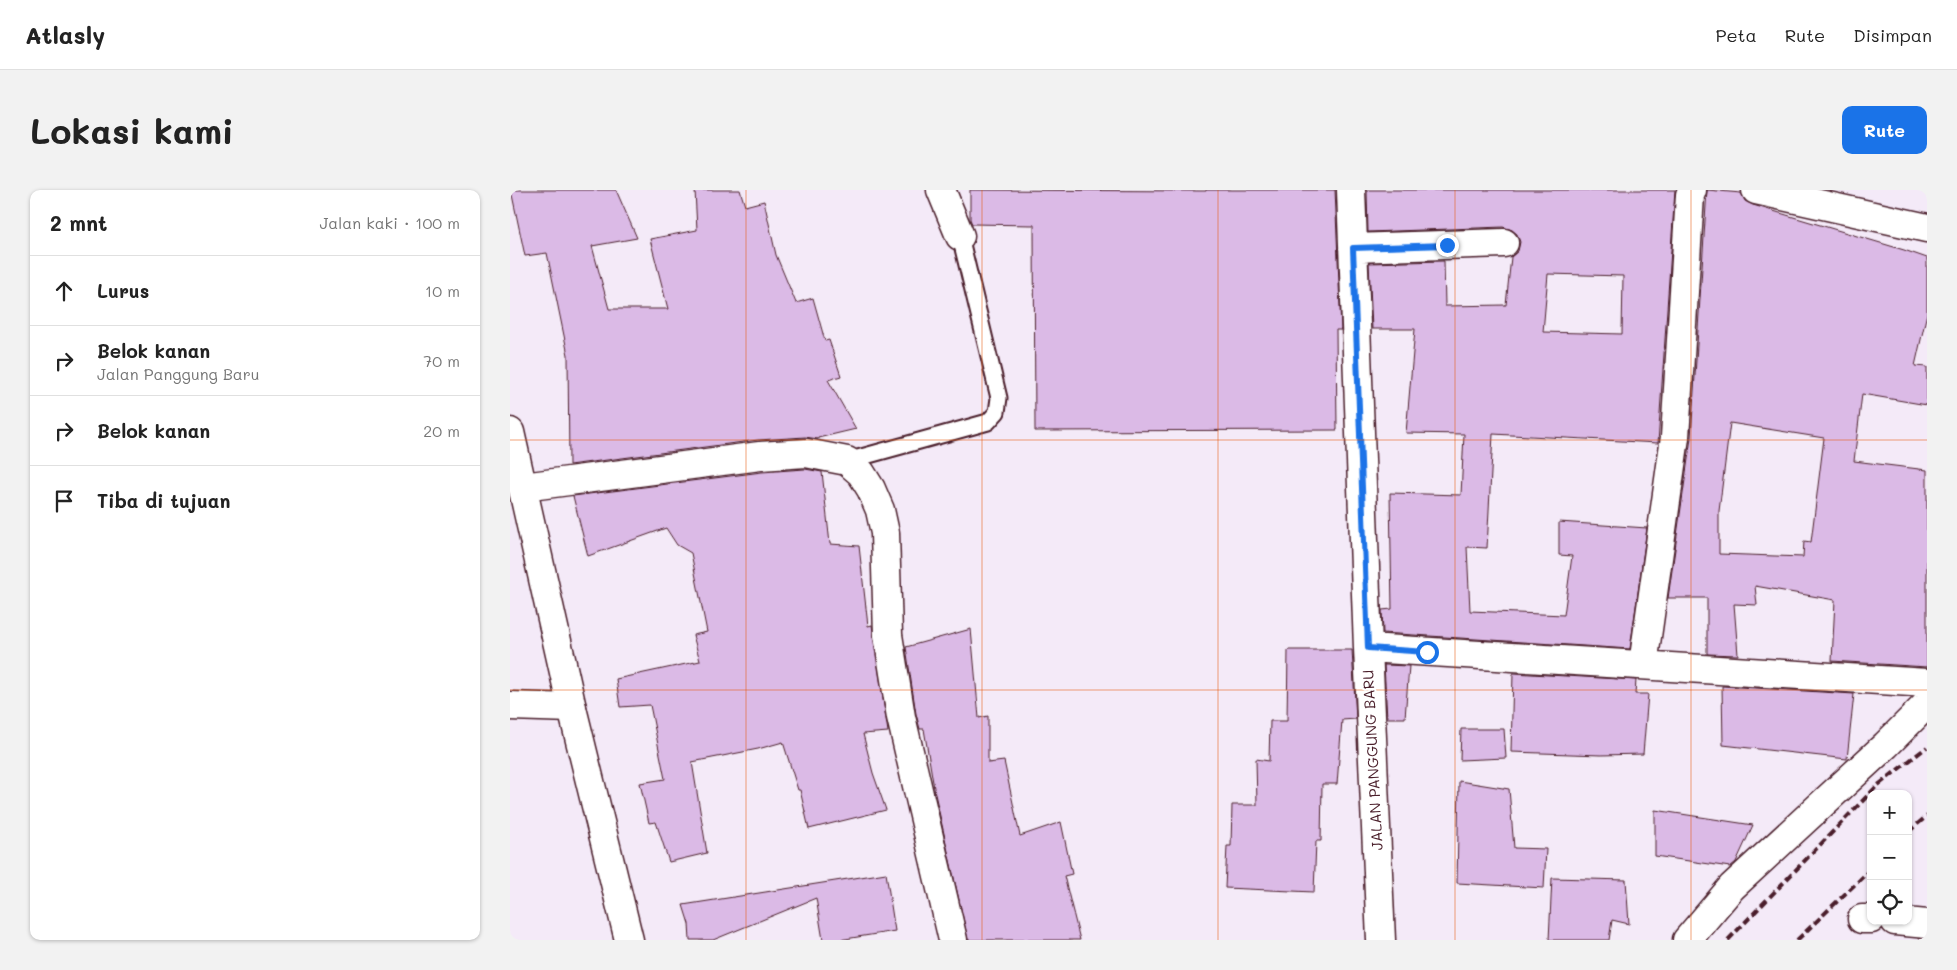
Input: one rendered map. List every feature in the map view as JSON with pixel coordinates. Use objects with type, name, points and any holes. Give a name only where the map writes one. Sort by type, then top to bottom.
[{"type":"street","points":[[941,190],[960,236]]},
{"type":"street","name":"JALAN PANGGUNG BARU","points":[[1351,190],[1381,940]]},
{"type":"street","points":[[1643,666],[1675,437],[1690,194],[1692,190]]},
{"type":"street","points":[[1756,190],[1927,228]]},
{"type":"street","points":[[1353,248],[1504,243]]},
{"type":"street","points":[[510,432],[572,708],[629,940]]},
{"type":"street","points":[[523,487],[777,454],[806,453],[847,461],[860,473],[871,488],[882,518],[885,533],[888,635],[902,717],[953,940]]},
{"type":"street","points":[[1368,648],[1927,682]]},
{"type":"street","points":[[1686,940],[1732,887],[1886,745],[1927,704]]},
{"type":"street","points":[[510,706],[572,708]]},
{"type":"street","points":[[1912,923],[1927,924]]},
{"type":"lane","points":[[847,461],[988,422],[997,412],[999,398],[960,236]]},
{"type":"building","points":[[511,190],[616,190],[637,238],[592,246],[609,309],[668,309],[650,239],[697,230],[695,190],[740,190],[745,206],[764,201],[776,255],[796,303],[813,298],[825,341],[829,340],[841,376],[828,380],[856,429],[818,439],[805,437],[758,440],[569,465],[568,355],[547,253],[525,256]]},
{"type":"building","points":[[970,190],[1335,190],[1341,330],[1336,330],[1337,430],[1035,431],[1034,225],[972,224],[970,219]]},
{"type":"building","points":[[1367,190],[1675,190],[1658,443],[1493,434],[1487,548],[1467,547],[1470,611],[1564,615],[1572,556],[1559,555],[1559,522],[1647,528],[1630,649],[1383,633],[1382,610],[1392,609],[1390,493],[1461,495],[1464,434],[1406,433],[1415,329],[1372,329],[1369,263],[1444,261],[1445,306],[1506,305],[1511,257],[1518,251],[1520,242],[1517,234],[1503,227],[1368,232]],"holes":[[[1548,274],[1623,276],[1622,334],[1543,332]]]},
{"type":"building","points":[[1707,190],[1741,193],[1745,201],[1753,205],[1927,258],[1927,313],[1915,366],[1927,367],[1927,405],[1862,394],[1854,461],[1927,470],[1927,667],[1832,661],[1835,600],[1755,586],[1757,605],[1734,604],[1738,655],[1707,654],[1707,598],[1668,598],[1691,438]],"holes":[[[1730,423],[1824,438],[1811,542],[1804,541],[1803,557],[1719,554],[1719,511]]]},
{"type":"building","points":[[805,469],[822,472],[830,544],[859,546],[868,626],[872,625],[888,732],[863,734],[873,773],[886,810],[809,829],[800,790],[798,790],[783,742],[692,762],[707,853],[669,862],[656,822],[649,823],[640,783],[665,779],[650,705],[620,707],[616,679],[700,661],[693,635],[707,632],[691,553],[677,545],[666,528],[588,556],[573,496],[762,472]]},
{"type":"building","points":[[971,629],[979,718],[988,716],[988,763],[1004,761],[1020,836],[1061,822],[1072,874],[1064,876],[1080,940],[968,940],[935,794],[924,729],[920,729],[916,714],[906,647]]},
{"type":"building","points":[[1288,650],[1352,650],[1356,719],[1342,720],[1337,784],[1322,784],[1321,841],[1316,841],[1314,892],[1225,888],[1227,846],[1231,846],[1232,805],[1257,805],[1256,759],[1269,761],[1270,721],[1287,721]]},
{"type":"building","points":[[1384,665],[1409,666],[1405,718],[1387,718]]},
{"type":"building","points":[[1513,673],[1636,680],[1635,694],[1648,694],[1643,754],[1601,755],[1511,752]]},
{"type":"building","points":[[1722,686],[1854,694],[1847,759],[1723,745]]},
{"type":"building","points":[[1461,729],[1504,729],[1506,758],[1460,760]]},
{"type":"building","points":[[1459,781],[1509,789],[1514,848],[1546,849],[1544,888],[1457,883]]},
{"type":"building","points":[[1655,810],[1753,825],[1736,862],[1730,867],[1655,856]]},
{"type":"building","points":[[886,873],[895,931],[839,940],[823,940],[816,898],[713,940],[690,940],[689,924],[683,905]]},
{"type":"building","points":[[1552,878],[1626,880],[1629,924],[1612,920],[1609,940],[1549,940]]},
{"type":"railway","points":[[1728,940],[1877,786],[1927,747]]},
{"type":"railway","points":[[1912,829],[1927,816]]},
{"type":"railway","points":[[1797,940],[1867,873]]},
{"type":"route","points":[[1427,652],[1368,648],[1353,248],[1447,245]]}]
